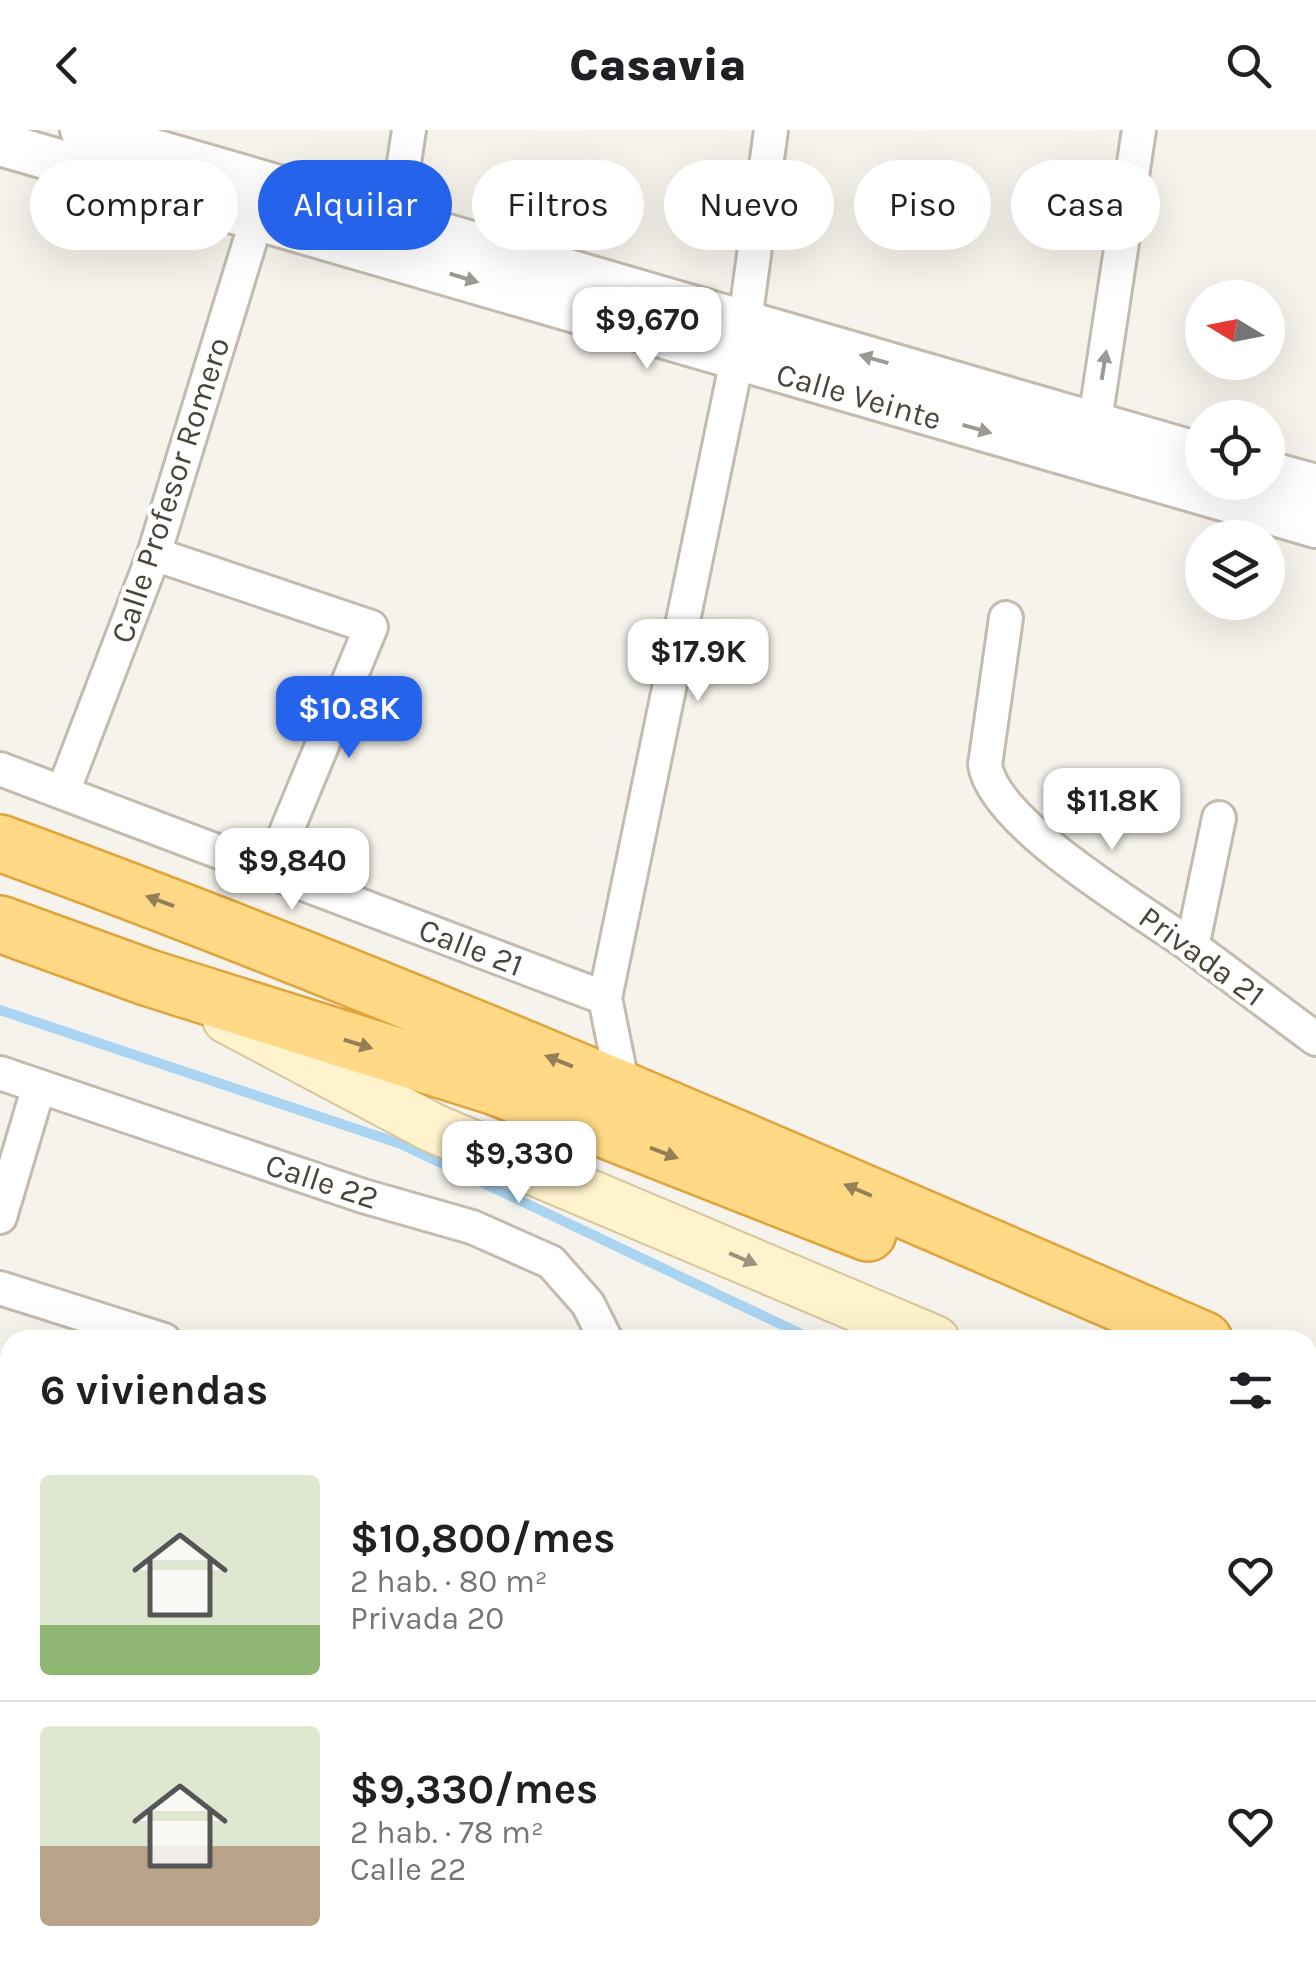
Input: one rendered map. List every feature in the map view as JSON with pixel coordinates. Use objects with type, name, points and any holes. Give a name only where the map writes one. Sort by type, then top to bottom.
[{"type":"highway","points":[[0,843],[242,931],[622,1088],[1181,1330]]},
{"type":"highway","points":[[0,924],[149,978],[496,1087],[923,1255],[1096,1330]]},
{"type":"main road","points":[[149,978],[433,1128],[911,1330]]},
{"type":"street","points":[[404,160],[409,130]]},
{"type":"street","points":[[622,1088],[606,998],[741,341],[770,130]]},
{"type":"street","points":[[1092,443],[1139,130]]},
{"type":"street","name":"Calle Veinte","points":[[0,144],[93,142],[258,200]]},
{"type":"street","name":"Calle Profesor Romero","points":[[64,792],[154,554],[258,214]]},
{"type":"street","name":"Calle Veinte","points":[[433,250],[1092,443],[1313,497]]},
{"type":"street","name":"Calle Veinte","points":[[1092,443],[1185,453]]},
{"type":"street","name":"Calle Veinte","points":[[1285,482],[1313,497]]},
{"type":"street","points":[[154,554],[371,627],[270,871]]},
{"type":"street","name":"Privada 21","points":[[1006,618],[986,776],[1007,804],[1056,852],[1316,1039]]},
{"type":"street","name":"Calle 21","points":[[0,769],[606,998]]},
{"type":"street","points":[[1192,947],[1219,818]]},
{"type":"street","name":"Calle 22","points":[[0,1072],[363,1196],[472,1227],[551,1262],[588,1304],[601,1330]]},
{"type":"street","points":[[0,1216],[40,1086]]},
{"type":"street","points":[[0,1288],[132,1330]]},
{"type":"waterway","points":[[0,1010],[401,1144],[793,1330]]}]
